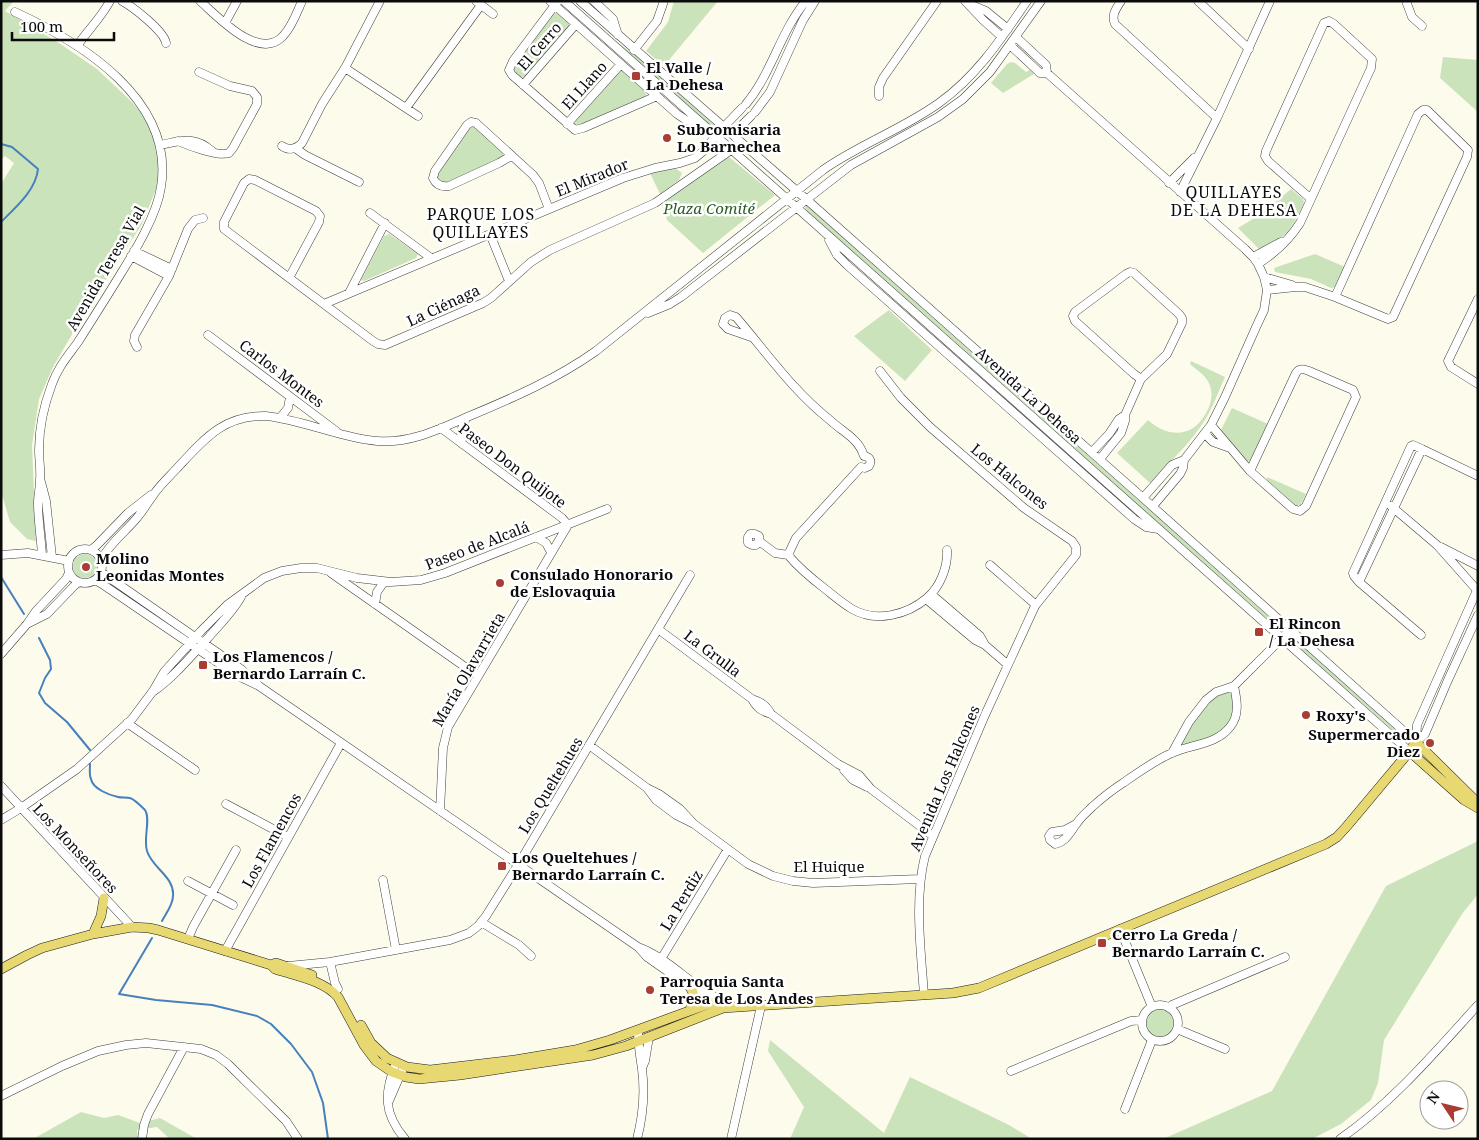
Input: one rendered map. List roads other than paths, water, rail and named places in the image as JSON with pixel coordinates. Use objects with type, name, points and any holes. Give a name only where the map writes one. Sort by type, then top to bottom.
[{"type":"main road","points":[[271,965],[276,963],[288,966],[320,978],[338,989],[371,1043],[381,1054],[400,1065],[430,1070],[554,1054],[595,1045],[711,1003],[730,1006],[761,1006],[962,992],[979,988],[1331,841],[1342,832],[1416,742]]},
{"type":"main road","name":"Avenida La Dehesa","points":[[1416,742],[1478,803]]},
{"type":"main road","name":"Avenida La Dehesa","points":[[1409,751],[1464,800],[1478,808]]},
{"type":"main road","points":[[93,934],[101,916],[104,898]]},
{"type":"main road","points":[[1,969],[42,948],[93,934],[132,927],[149,928],[271,965],[275,970],[317,982],[333,991],[338,997],[376,1061],[396,1074],[425,1079],[478,1073],[593,1055],[638,1041],[730,1006]]},
{"type":"main road","points":[[690,1010],[694,997],[692,988]]},
{"type":"street","points":[[77,46],[100,18],[110,1]]},
{"type":"street","points":[[122,1],[163,35],[166,43]]},
{"type":"street","points":[[200,1],[245,38],[256,42],[274,42],[284,35],[302,1]]},
{"type":"street","points":[[225,23],[237,1]]},
{"type":"street","points":[[282,146],[288,149],[295,148],[302,142],[322,104],[345,68],[380,1]]},
{"type":"street","name":"Avenida La Dehesa","points":[[564,1],[1409,751]]},
{"type":"street","name":"Avenida La Dehesa","points":[[580,1],[797,190],[1416,742]]},
{"type":"street","name":"Avenida La Dehesa","points":[[594,1],[613,19],[618,35]]},
{"type":"street","points":[[634,50],[657,21],[664,1]]},
{"type":"street","name":"El Mirador","points":[[324,304],[632,174],[680,164],[695,158],[704,152],[715,136],[744,106],[758,88],[790,23],[806,1]]},
{"type":"street","points":[[736,138],[742,125],[770,92],[803,20],[815,1]]},
{"type":"street","points":[[880,96],[879,87],[883,78],[937,1]]},
{"type":"street","points":[[1121,1],[1114,12],[1113,19],[1115,24],[1217,118]]},
{"type":"street","points":[[1198,1],[1249,49]]},
{"type":"street","points":[[1180,192],[1217,118],[1270,1]]},
{"type":"street","points":[[1406,1],[1412,16],[1422,26]]},
{"type":"street","points":[[69,573],[73,579],[80,582],[87,583],[95,580],[101,572],[101,560],[106,551],[135,520],[155,492],[204,440],[220,427],[233,421],[252,416],[266,416],[370,441],[388,442],[415,438],[506,401],[568,370],[596,351],[637,318],[786,199],[797,190],[837,160],[915,118],[947,97],[980,67],[1027,2],[1038,5],[990,72],[973,91],[953,107],[851,165],[670,304],[637,318]]},
{"type":"street","points":[[406,108],[479,3],[493,14]]},
{"type":"street","points":[[657,96],[580,129],[573,129],[510,72],[511,65],[554,3],[682,117],[705,126]]},
{"type":"street","points":[[967,3],[982,10],[1008,30]]},
{"type":"street","points":[[967,3],[1002,37]]},
{"type":"street","name":"Avenida Teresa Vial","points":[[15,12],[47,27],[77,46],[112,73],[136,97],[151,121],[160,145],[162,166],[160,194],[156,207],[132,254],[77,344],[60,366],[44,409],[40,432],[38,504],[42,555]]},
{"type":"street","points":[[1258,264],[1292,236],[1300,223],[1311,199],[1371,68],[1372,59],[1329,21],[1324,23],[1265,156],[1268,161],[1311,199]]},
{"type":"street","name":"El Cerro","points":[[523,85],[576,24]]},
{"type":"street","points":[[1016,37],[1046,66],[1047,73],[1253,257],[1264,277],[1266,290],[1264,310],[1225,398],[1211,424],[1184,460],[1182,470],[1153,506]]},
{"type":"street","points":[[1010,45],[1040,73],[1047,73]]},
{"type":"street","points":[[773,56],[780,56],[784,61]]},
{"type":"street","name":"El Llano","points":[[567,124],[621,64]]},
{"type":"street","points":[[980,67],[983,73],[990,72]]},
{"type":"street","points":[[345,68],[418,116]]},
{"type":"street","points":[[160,145],[178,141],[194,148],[223,155],[231,151],[256,106],[256,94],[252,91],[230,86],[199,72]]},
{"type":"street","points":[[947,97],[953,101],[953,107]]},
{"type":"street","points":[[1264,277],[1335,297],[1388,319],[1395,314],[1463,166],[1468,150],[1427,110],[1423,110],[1418,114],[1335,297]]},
{"type":"street","points":[[511,156],[449,186],[438,184],[433,178],[434,171],[465,127],[471,122],[478,124],[536,180],[549,209]]},
{"type":"street","points":[[295,148],[359,182]]},
{"type":"street","name":"La Ciénaga","points":[[289,278],[320,220],[320,216],[318,212],[251,179],[244,183],[224,222],[223,227],[226,232],[376,342],[385,345],[479,305],[491,298],[526,266],[544,254],[656,203],[731,150]]},
{"type":"street","points":[[1170,183],[1199,153]]},
{"type":"street","points":[[680,164],[685,170],[688,179]]},
{"type":"street","points":[[370,213],[432,258]]},
{"type":"street","points":[[137,347],[134,341],[135,335],[170,272],[188,229],[195,220],[202,218]]},
{"type":"street","points":[[349,293],[385,223]]},
{"type":"street","points":[[490,234],[509,281]]},
{"type":"street","points":[[826,234],[843,262],[1137,522],[1146,527],[1159,529]]},
{"type":"street","points":[[1253,257],[1292,236]]},
{"type":"street","points":[[132,254],[170,272]]},
{"type":"street","points":[[1100,459],[1116,440],[1123,427],[1125,415],[1141,379],[1145,373],[1167,354],[1182,320],[1179,314],[1134,273],[1130,272],[1073,316],[1075,321],[1141,379]]},
{"type":"street","points":[[876,291],[882,283]]},
{"type":"street","points":[[1266,290],[1296,287]]},
{"type":"street","points":[[1478,298],[1448,361],[1451,367],[1478,384]]},
{"type":"street","name":"Carlos Montes","points":[[208,335],[340,433]]},
{"type":"street","points":[[751,337],[808,402],[853,438],[864,456],[860,460],[859,464],[861,467],[796,538],[788,555]]},
{"type":"street","points":[[960,365],[966,358]]},
{"type":"street","points":[[1211,424],[1250,471],[1295,510],[1300,511],[1303,510],[1356,397],[1353,390],[1309,371],[1299,370],[1250,471]]},
{"type":"street","name":"Los Halcones","points":[[880,371],[901,398],[938,434],[1024,508],[1072,541],[1076,547],[1076,555],[1036,605],[1007,664]]},
{"type":"street","points":[[280,418],[288,408],[290,397]]},
{"type":"street","points":[[1092,452],[1109,434],[1119,419],[1125,415]]},
{"type":"street","points":[[462,444],[461,431],[466,418]]},
{"type":"street","name":"Paseo Don Quijote","points":[[441,428],[562,518],[568,525]]},
{"type":"street","points":[[1109,434],[1114,436],[1116,440]]},
{"type":"street","points":[[1204,434],[1213,442],[1230,448]]},
{"type":"street","points":[[1421,634],[1359,582],[1353,573],[1410,447],[1422,448],[1478,476]]},
{"type":"street","points":[[1359,582],[1395,509],[1422,448]]},
{"type":"street","points":[[1144,498],[1174,464],[1184,460]]},
{"type":"street","points":[[1161,478],[1167,480],[1170,485]]},
{"type":"street","name":"Avenida Teresa Vial","points":[[40,480],[46,501],[52,557]]},
{"type":"street","points":[[90,550],[128,513],[155,492]]},
{"type":"street","points":[[1386,502],[1437,545],[1477,589],[1417,725],[1416,742]]},
{"type":"street","name":"Paseo de Alcalá","points":[[1,820],[77,769],[127,724],[153,691],[164,672],[196,637],[227,605],[270,575],[294,568],[308,568],[384,582],[415,581],[436,576],[607,509]]},
{"type":"street","name":"María Olavarrieta","points":[[440,811],[445,734],[568,525]]},
{"type":"street","points":[[536,537],[546,543],[551,552]]},
{"type":"street","points":[[759,541],[775,553],[788,555],[799,569],[852,610],[874,616],[896,614],[910,610],[929,596],[944,572],[947,550]]},
{"type":"street","points":[[1437,545],[1478,566]]},
{"type":"street","points":[[1,654],[36,611],[66,579],[72,555],[84,549],[90,550],[97,554],[101,560]]},
{"type":"street","points":[[1,555],[24,553],[69,561]]},
{"type":"street","points":[[990,565],[1036,605]]},
{"type":"street","points":[[328,571],[478,676]]},
{"type":"street","points":[[101,572],[247,673],[259,686]]},
{"type":"street","name":"Los Queltehues","points":[[288,966],[330,962],[456,938],[469,933],[482,922],[518,865],[690,575]]},
{"type":"street","points":[[95,580],[236,675],[259,686],[638,947],[650,951],[660,962],[711,1003]]},
{"type":"street","points":[[27,624],[47,614],[80,582]]},
{"type":"street","points":[[375,604],[377,592],[384,582]]},
{"type":"street","name":"Paseo de Alcalá","points":[[153,691],[170,678],[204,642],[228,616],[242,595]]},
{"type":"street","points":[[929,596],[975,640],[985,645],[1007,664]]},
{"type":"street","points":[[149,616],[154,608]]},
{"type":"street","points":[[1416,742],[1425,734],[1478,615]]},
{"type":"street","points":[[1172,753],[1189,722],[1206,700],[1216,692],[1234,686],[1290,628]]},
{"type":"street","name":"La Grulla","points":[[658,629],[752,699],[756,707],[771,714],[838,764],[858,775],[871,789],[933,836]]},
{"type":"street","points":[[1456,635],[1466,640]]},
{"type":"street","points":[[1446,658],[1456,663]]},
{"type":"street","name":"Avenida Los Halcones","points":[[924,995],[919,901],[920,879],[925,856],[1007,664]]},
{"type":"street","points":[[1076,824],[1103,798],[1172,753],[1211,740],[1230,728],[1235,719],[1237,709],[1234,686]]},
{"type":"street","points":[[127,724],[196,770]]},
{"type":"street","name":"Los Flamencos","points":[[225,951],[341,743]]},
{"type":"street","name":"El Huique","points":[[589,745],[647,788],[680,809],[694,824],[754,868],[773,876],[813,883],[920,879]]},
{"type":"street","name":"Los Monseñores","points":[[1,786],[132,927]]},
{"type":"street","points":[[226,804],[288,837]]},
{"type":"street","name":"La Perdiz","points":[[660,962],[728,849]]},
{"type":"street","points":[[188,939],[236,850]]},
{"type":"street","points":[[383,880],[396,950]]},
{"type":"street","points":[[188,881],[233,905]]},
{"type":"street","points":[[482,922],[523,948],[531,956]]},
{"type":"street","points":[[1120,929],[1152,1007]]},
{"type":"street","points":[[1170,1008],[1172,1005],[1285,957]]},
{"type":"street","points":[[330,962],[334,983],[338,989]]},
{"type":"street","points":[[660,962],[730,1006]]},
{"type":"street","points":[[1160,1005],[1170,1008],[1177,1017],[1177,1029],[1174,1034],[1164,1041],[1152,1040],[1144,1032],[1142,1020],[1146,1011],[1160,1005]]},
{"type":"street","points":[[1340,1139],[1356,1128],[1395,1093],[1478,1005]]},
{"type":"street","points":[[731,1139],[761,1006]]},
{"type":"street","points":[[1011,1072],[1132,1021],[1142,1020]]},
{"type":"street","points":[[1177,1029],[1225,1049]]},
{"type":"street","points":[[637,1139],[642,1110],[642,1068],[638,1031]]},
{"type":"street","points":[[642,1068],[649,1037]]},
{"type":"street","points":[[1125,1109],[1152,1040]]},
{"type":"street","points":[[1,1096],[98,1051],[146,1043],[206,1050],[222,1059],[282,1117],[298,1139]]},
{"type":"street","points":[[142,1139],[148,1114],[184,1047]]},
{"type":"street","points":[[400,1065],[387,1091],[388,1106],[394,1123],[406,1139]]},
{"type":"waterway","points":[[1,144],[12,147],[38,169],[29,191],[1,222]]},
{"type":"waterway","points":[[1,577],[24,614]]},
{"type":"waterway","points":[[39,638],[50,660],[51,669],[39,693],[45,703],[67,722],[90,750]]},
{"type":"waterway","points":[[90,764],[90,777],[92,783],[98,789],[114,796],[132,799],[147,814],[147,851],[153,863],[167,878],[173,889],[172,903],[162,921]]},
{"type":"waterway","points":[[152,938],[119,994],[156,1000],[212,1005],[257,1016],[271,1024],[291,1044],[312,1072],[323,1103],[328,1139]]},
{"type":"place","name":"El Valle / La Dehesa","points":[[636,76]]},
{"type":"place","name":"Subcomisaria Lo Barnechea","points":[[667,138]]},
{"type":"place","name":"Molino Leonidas Montes","points":[[86,567]]},
{"type":"place","name":"Consulado Honorario de Eslovaquia","points":[[500,583]]},
{"type":"place","name":"El Rincon / La Dehesa","points":[[1259,632]]},
{"type":"place","name":"Los Flamencos / Bernardo Larraín C.","points":[[203,665]]},
{"type":"place","name":"Roxy's","points":[[1306,715]]},
{"type":"place","name":"Supermercado Diez","points":[[1430,743]]},
{"type":"place","name":"Los Queltehues / Bernardo Larraín C.","points":[[502,866]]},
{"type":"place","name":"Cerro La Greda / Bernardo Larraín C.","points":[[1102,943]]},
{"type":"place","name":"Parroquia Santa Teresa de Los Andes","points":[[650,990]]},
{"type":"district","name":"QUILLAYES DE LA DEHESA","points":[[1234,201]]},
{"type":"district","name":"PARQUE LOS QUILLAYES","points":[[481,223]]},
{"type":"park label","name":"Plaza Comité","points":[[709,208]]}]
